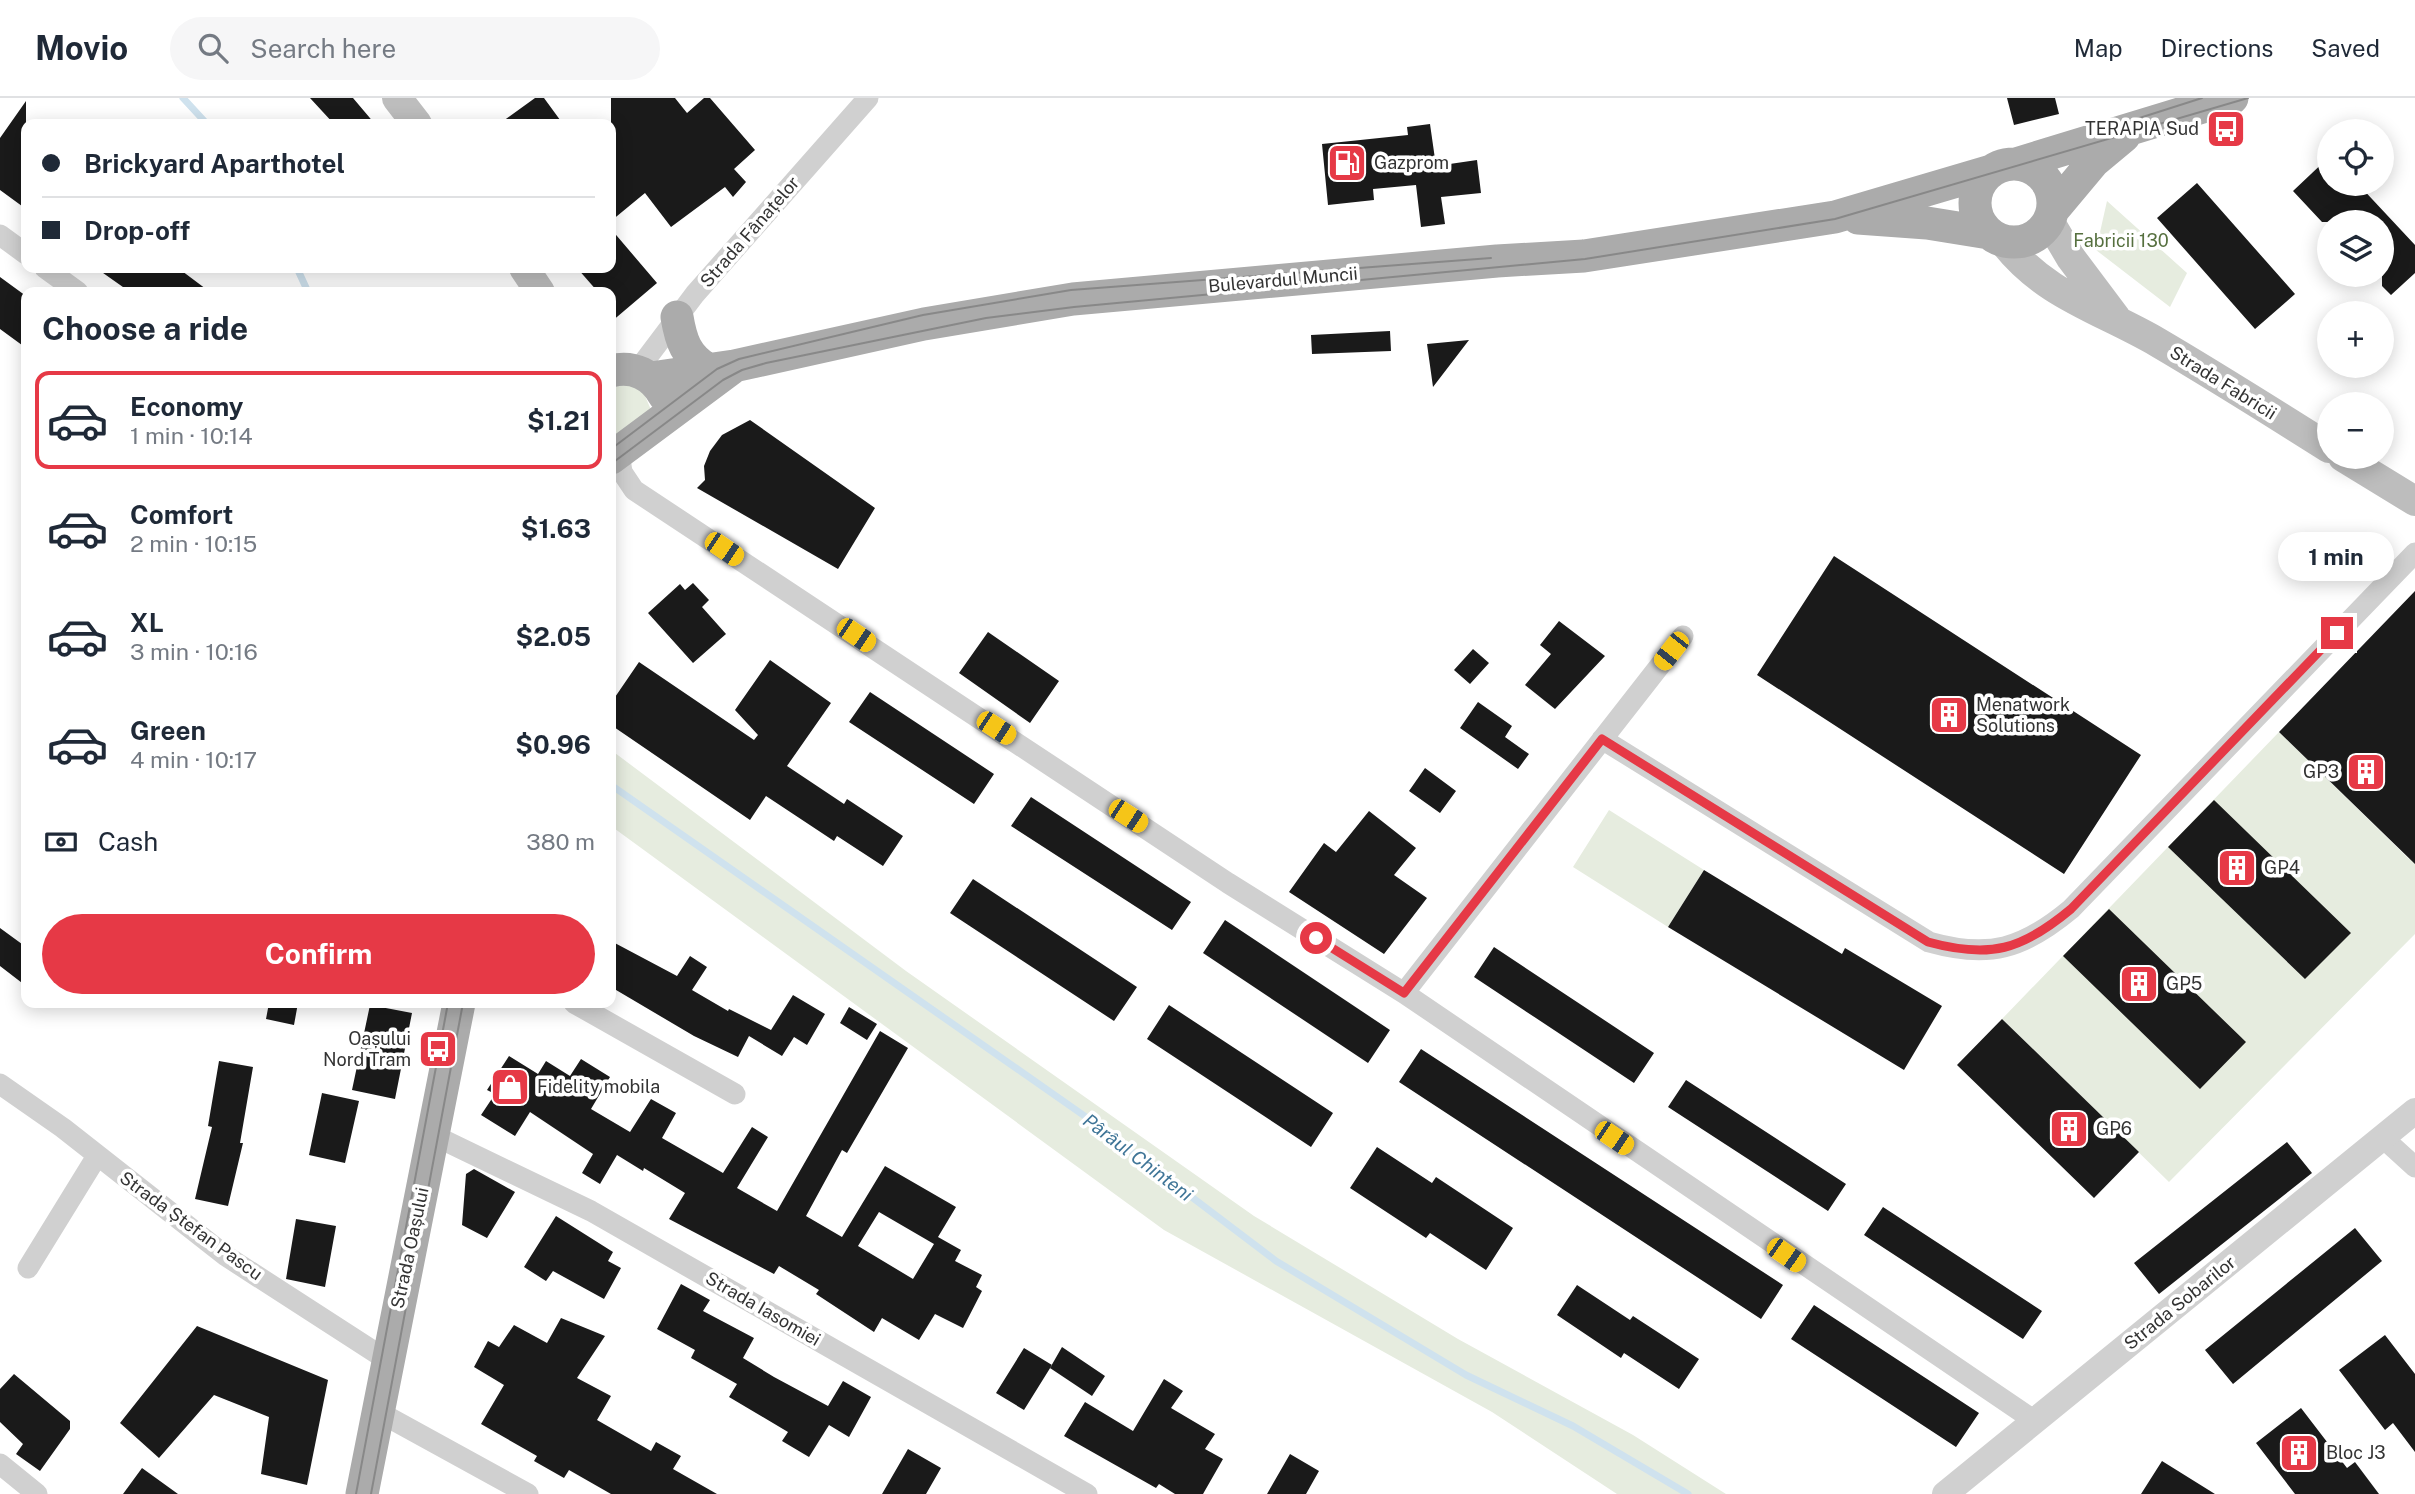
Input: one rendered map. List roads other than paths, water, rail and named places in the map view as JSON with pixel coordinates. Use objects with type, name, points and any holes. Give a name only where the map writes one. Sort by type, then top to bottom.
[{"type":"main road","points":[[397,98],[413,119]]},
{"type":"main road","name":"Bulevardul Muncii","points":[[633,373],[721,368],[924,324],[1073,299],[1497,261],[1584,256],[1835,217],[2232,98]]},
{"type":"main road","name":"Bulevardul Muncii","points":[[2051,215],[2094,161],[2134,128]]},
{"type":"main road","points":[[2003,167],[2040,173],[2048,184],[2051,215],[2037,234],[2025,240],[1996,237],[1981,224],[1975,203],[1982,180],[2003,167]]},
{"type":"main road","name":"Strada Fabricii","points":[[2051,215],[2071,258],[2116,318]]},
{"type":"main road","name":"Bulevardul Muncii","points":[[1835,217],[1927,223],[1996,237]]},
{"type":"main road","name":"Strada Fabricii","points":[[1996,237],[2019,262],[2066,298],[2116,318],[2317,441]]},
{"type":"main road","points":[[677,317],[681,340],[689,355],[721,368]]},
{"type":"main road","name":"Bulevardul Muncii","points":[[616,452],[668,414],[721,368]]},
{"type":"main road","points":[[633,373],[664,395],[668,414]]},
{"type":"main road","points":[[2363,469],[2415,501]]},
{"type":"main road","name":"Strada Oașului","points":[[362,1494],[458,1008]]},
{"type":"street","name":"Strada Fânațelor","points":[[633,373],[677,317],[868,98]]},
{"type":"street","points":[[0,235],[21,250]]},
{"type":"street","points":[[51,273],[71,287]]},
{"type":"street","points":[[616,458],[634,490],[1228,883],[1404,993],[2035,1421]]},
{"type":"street","points":[[1602,739],[1928,942],[1962,952],[2011,946],[2035,937],[2071,909],[2415,553]]},
{"type":"street","points":[[1404,993],[1682,636]]},
{"type":"street","points":[[583,1008],[735,1094]]},
{"type":"street","name":"Strada Ștefan Pascu","points":[[0,1084],[226,1256],[387,1360]]},
{"type":"street","name":"Strada Sobarilor","points":[[1945,1494],[2415,1111]]},
{"type":"street","name":"Strada Iasomiei","points":[[433,1135],[591,1211],[1087,1494]]},
{"type":"street","points":[[2382,1137],[2415,1167]]},
{"type":"street","points":[[28,1268],[97,1156]]},
{"type":"street","points":[[377,1411],[528,1494]]},
{"type":"street","points":[[0,1464],[37,1494]]},
{"type":"waterway","name":"Pârâul Chinteni","points":[[183,98],[202,119]]},
{"type":"waterway","name":"Pârâul Chinteni","points":[[299,273],[306,287]]},
{"type":"waterway","name":"Pârâul Chinteni","points":[[616,788],[1086,1117],[1276,1261],[1466,1375],[1573,1426],[1688,1494]]},
{"type":"tram line","points":[[2105,129],[2202,98]]},
{"type":"tram line","points":[[616,460],[723,380],[742,370],[766,363],[986,318],[1074,307],[1585,259],[1835,219],[2248,98]]},
{"type":"tram line","points":[[616,445],[717,369],[739,359],[923,315],[1071,290],[1491,258]]},
{"type":"tram line","points":[[356,1494],[447,1008]]},
{"type":"tram line","points":[[371,1494],[462,1008]]},
{"type":"place","name":"TERAPIA Sud","points":[[2226,129]]},
{"type":"place","name":"Gazprom","points":[[1347,163]]},
{"type":"place","name":"Menatwork Solutions","points":[[1949,715]]},
{"type":"place","name":"GP3","points":[[2366,772]]},
{"type":"place","name":"GP4","points":[[2237,868]]},
{"type":"place","name":"GP5","points":[[2139,984]]},
{"type":"place","name":"Oașului Nord Tram","points":[[438,1049]]},
{"type":"place","name":"Fidelity mobila","points":[[510,1087]]},
{"type":"place","name":"GP6","points":[[2069,1129]]},
{"type":"place","name":"Bloc J3","points":[[2299,1453]]},
{"type":"park label","name":"Fabricii 130","points":[[2121,241]]}]
